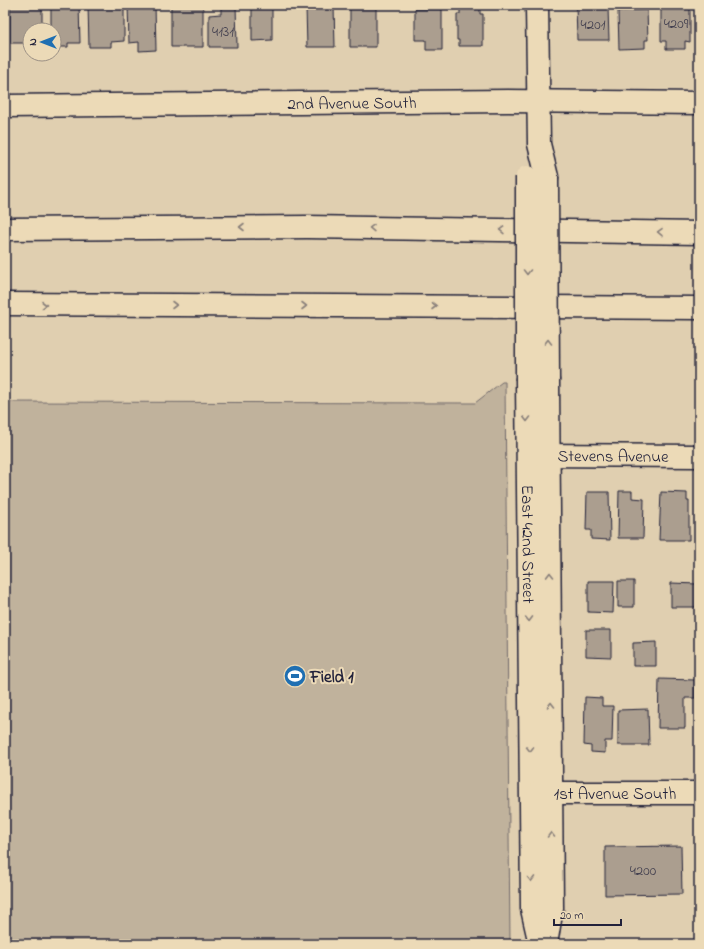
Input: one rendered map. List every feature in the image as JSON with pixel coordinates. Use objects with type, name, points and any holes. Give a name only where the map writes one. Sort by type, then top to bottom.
[{"type":"main road","name":"East 42nd Street","points":[[537,5],[539,144],[537,177],[537,380],[527,455],[541,793],[552,908],[546,944]]},
{"type":"main road","name":"2nd Avenue South","points":[[5,106],[538,102],[699,103]]},
{"type":"main road","points":[[5,229],[306,227],[699,233]]},
{"type":"main road","points":[[5,304],[699,308]]},
{"type":"main road","name":"East 42nd Street","points":[[537,380],[548,455],[541,793],[532,909],[540,944]]},
{"type":"main road","name":"Stevens Avenue","points":[[527,455],[699,456]]},
{"type":"main road","name":"1st Avenue South","points":[[541,793],[699,794]]},
{"type":"shaded area","points":[[502,382],[505,382],[510,944],[5,944],[5,402],[475,403]]},
{"type":"building","points":[[10,5],[42,5],[42,22],[22,22],[22,43],[10,43]]},
{"type":"building","points":[[51,5],[79,5],[80,43],[68,43],[68,47],[62,47],[62,22],[51,22]]},
{"type":"building","points":[[88,5],[124,5],[124,41],[111,42],[111,47],[89,47]]},
{"type":"building","points":[[128,5],[155,5],[156,50],[139,51],[139,42],[129,43]]},
{"type":"building","points":[[171,5],[203,5],[203,47],[171,47]]},
{"type":"building","points":[[221,5],[236,5],[237,47],[209,47],[209,15],[221,14]]},
{"type":"building","points":[[252,5],[272,5],[272,40],[252,41]]},
{"type":"building","points":[[350,5],[376,5],[376,47],[350,47]]},
{"type":"building","points":[[576,5],[588,5],[588,8],[608,8],[609,40],[577,40]]},
{"type":"building","points":[[661,5],[690,5],[690,42],[685,41],[685,49],[666,49],[666,41],[661,41]]},
{"type":"building","points":[[306,7],[334,7],[335,47],[307,47]]},
{"type":"building","points":[[480,7],[480,14],[483,14],[483,46],[459,46],[459,40],[457,40],[457,14],[460,14],[460,8]]},
{"type":"building","points":[[415,9],[442,9],[442,50],[426,50],[426,40],[415,40]]},
{"type":"building","points":[[647,10],[648,40],[645,40],[645,48],[619,49],[618,11]]},
{"type":"building","points":[[619,491],[632,491],[632,498],[644,499],[643,538],[618,538]]},
{"type":"building","points":[[587,492],[609,492],[610,540],[591,539],[591,530],[586,530]]},
{"type":"building","points":[[661,492],[687,493],[687,501],[689,501],[689,540],[659,540]]},
{"type":"building","points":[[588,581],[614,581],[613,613],[588,612]]},
{"type":"building","points":[[618,581],[634,581],[634,607],[618,607]]},
{"type":"building","points":[[671,583],[697,584],[696,607],[671,607]]},
{"type":"building","points":[[586,630],[611,630],[611,657],[586,656]]},
{"type":"building","points":[[656,642],[656,666],[633,666],[633,643]]},
{"type":"building","points":[[659,679],[695,680],[695,698],[685,698],[685,728],[658,728]]},
{"type":"building","points":[[585,697],[602,698],[602,706],[613,706],[612,741],[605,741],[605,753],[591,752],[591,746],[584,745]]},
{"type":"building","points":[[648,709],[649,745],[618,745],[618,710]]},
{"type":"building","points":[[681,846],[682,894],[605,895],[605,847]]},
{"type":"place","name":"Field 1","points":[[295,676]]}]
